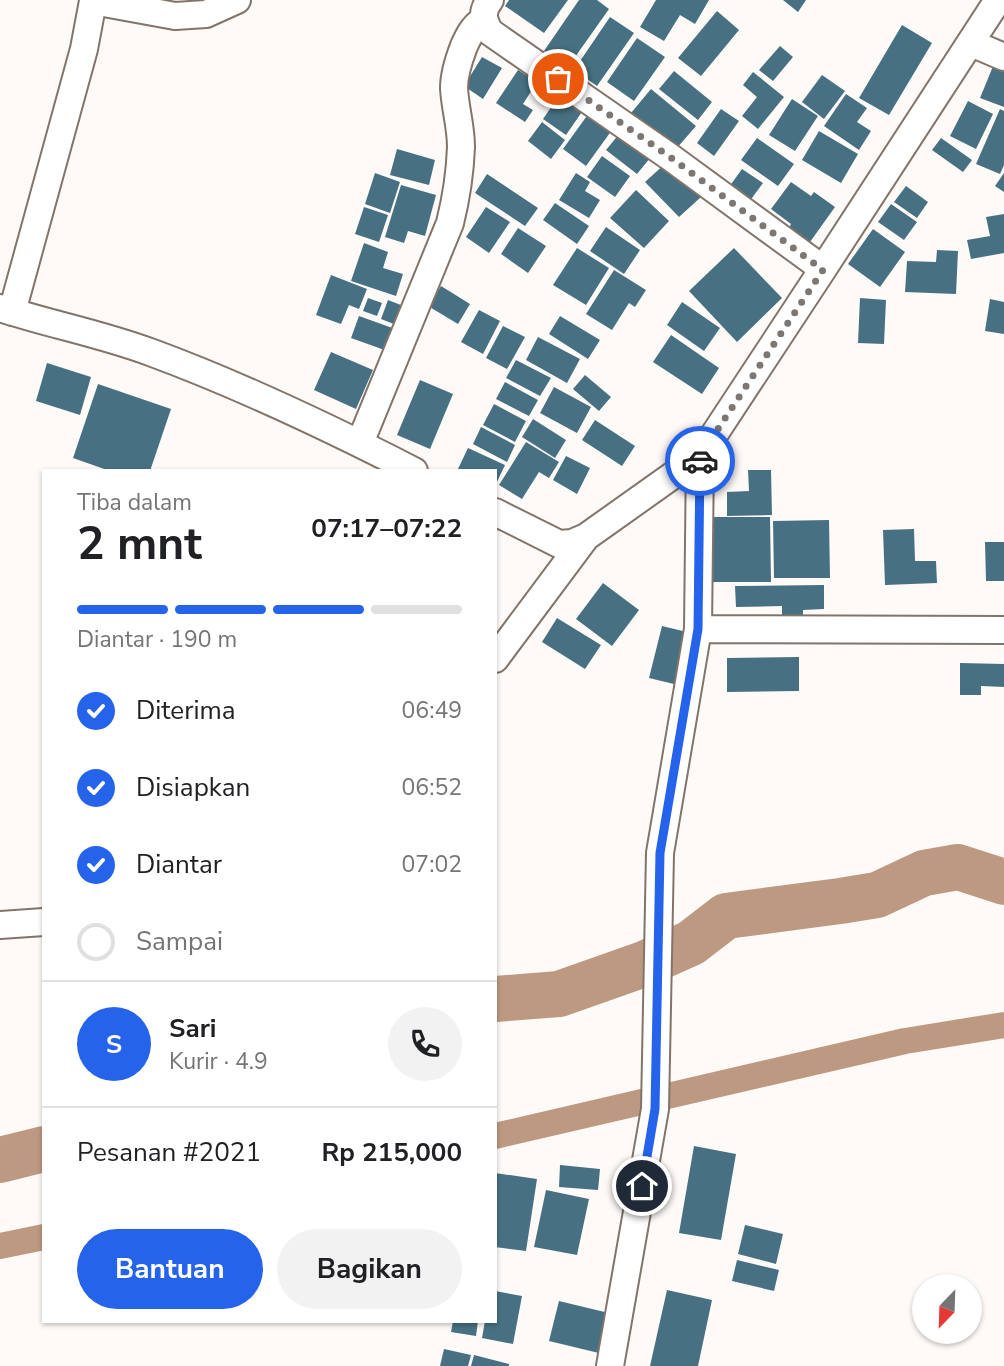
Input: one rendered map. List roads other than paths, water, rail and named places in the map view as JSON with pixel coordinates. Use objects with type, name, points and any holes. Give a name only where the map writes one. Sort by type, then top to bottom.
[{"type":"street","points":[[237,0],[206,14],[175,16],[89,1],[83,49],[6,310],[147,351],[242,388],[410,469]]},
{"type":"street","points":[[497,513],[559,544],[572,543],[586,537],[700,456],[998,0]]},
{"type":"street","points":[[487,10],[490,32],[670,157],[823,270]]},
{"type":"street","points":[[359,443],[450,223],[457,191],[461,149],[455,76],[458,61],[470,33],[487,10]]},
{"type":"street","points":[[971,43],[1004,57]]},
{"type":"street","points":[[610,1366],[656,1099],[660,853],[698,629],[700,456]]},
{"type":"street","points":[[497,656],[586,537]]},
{"type":"street","points":[[698,629],[1004,630]]},
{"type":"street","points":[[0,925],[42,922]]},
{"type":"waterway","points":[[497,999],[559,994],[644,964],[691,943],[726,916],[877,895],[924,873],[958,867],[1004,882]]},
{"type":"waterway","points":[[497,1136],[905,1041],[1004,1025]]},
{"type":"waterway","points":[[0,1160],[42,1150]]},
{"type":"waterway","points":[[0,1246],[42,1237]]}]
